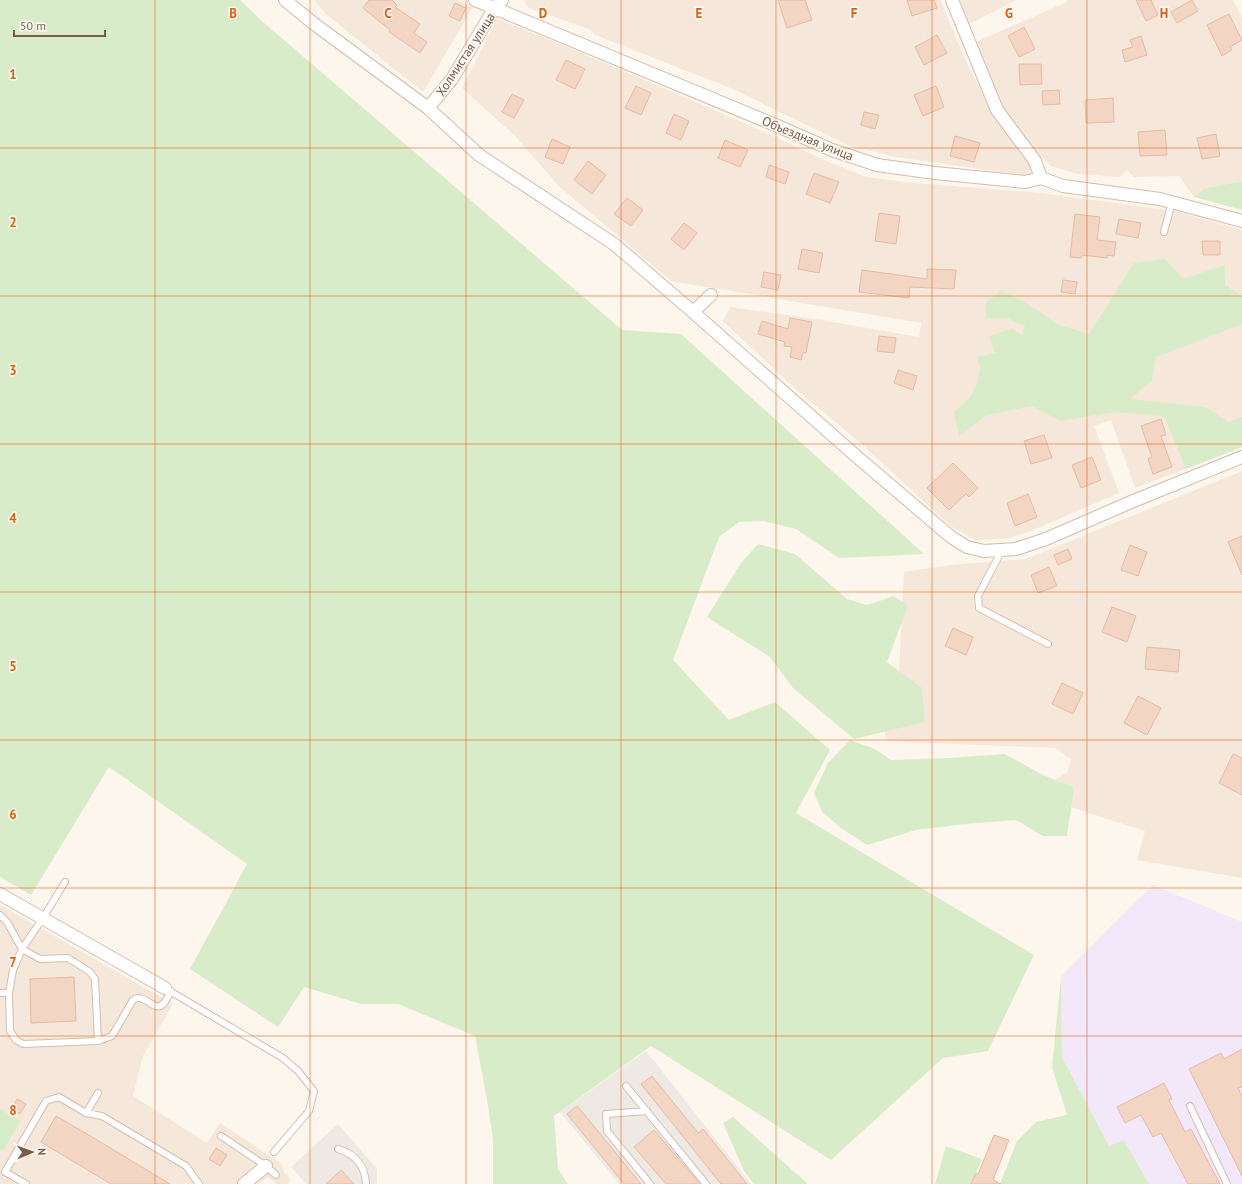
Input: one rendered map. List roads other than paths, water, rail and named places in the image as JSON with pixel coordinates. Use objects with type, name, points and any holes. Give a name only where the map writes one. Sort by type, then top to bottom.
[{"type":"street","points":[[285,0],[313,23],[428,108],[479,155],[614,244],[951,538],[967,547],[984,551],[1016,549],[1046,539],[1131,502],[1242,457]]},
{"type":"street","name":"Объездная улица","points":[[475,0],[498,4],[832,150],[878,165],[935,173],[1025,182],[1041,178]]},
{"type":"street","points":[[952,0],[997,110],[1035,161],[1041,178],[1063,186],[1166,200],[1242,221]]},
{"type":"street","name":"Холмистая улица","points":[[428,108],[452,79],[498,4]]},
{"type":"street","points":[[693,312],[711,295]]},
{"type":"street","points":[[0,894],[168,990]]},
{"type":"street","points":[[244,1184],[266,1166]]},
{"type":"lane","points":[[1164,232],[1166,200]]},
{"type":"lane","points":[[1002,550],[978,596],[979,608],[1048,644]]},
{"type":"lane","points":[[65,882],[22,949],[13,970],[9,993],[10,1031],[16,1040],[23,1044],[98,1041],[112,1036],[133,1000],[136,998],[141,998],[156,1006],[160,1006],[163,1004],[168,990],[283,1058],[298,1071],[314,1091],[309,1111],[274,1152]]},
{"type":"lane","points":[[0,915],[7,922],[22,949],[40,958],[68,958],[90,972],[96,979],[98,1041]]},
{"type":"lane","points":[[0,993],[9,993]]},
{"type":"lane","points":[[626,1086],[706,1184]]},
{"type":"lane","points":[[86,1113],[98,1093]]},
{"type":"lane","points":[[26,1184],[2,1170],[46,1101],[59,1097],[86,1113],[102,1116],[186,1166],[199,1184]]},
{"type":"lane","points":[[1190,1106],[1227,1184]]},
{"type":"lane","points":[[647,1111],[606,1114],[606,1131],[650,1184]]},
{"type":"lane","points":[[221,1136],[266,1166],[276,1175]]},
{"type":"lane","points":[[338,1149],[348,1152],[358,1161],[366,1178],[366,1184]]}]
